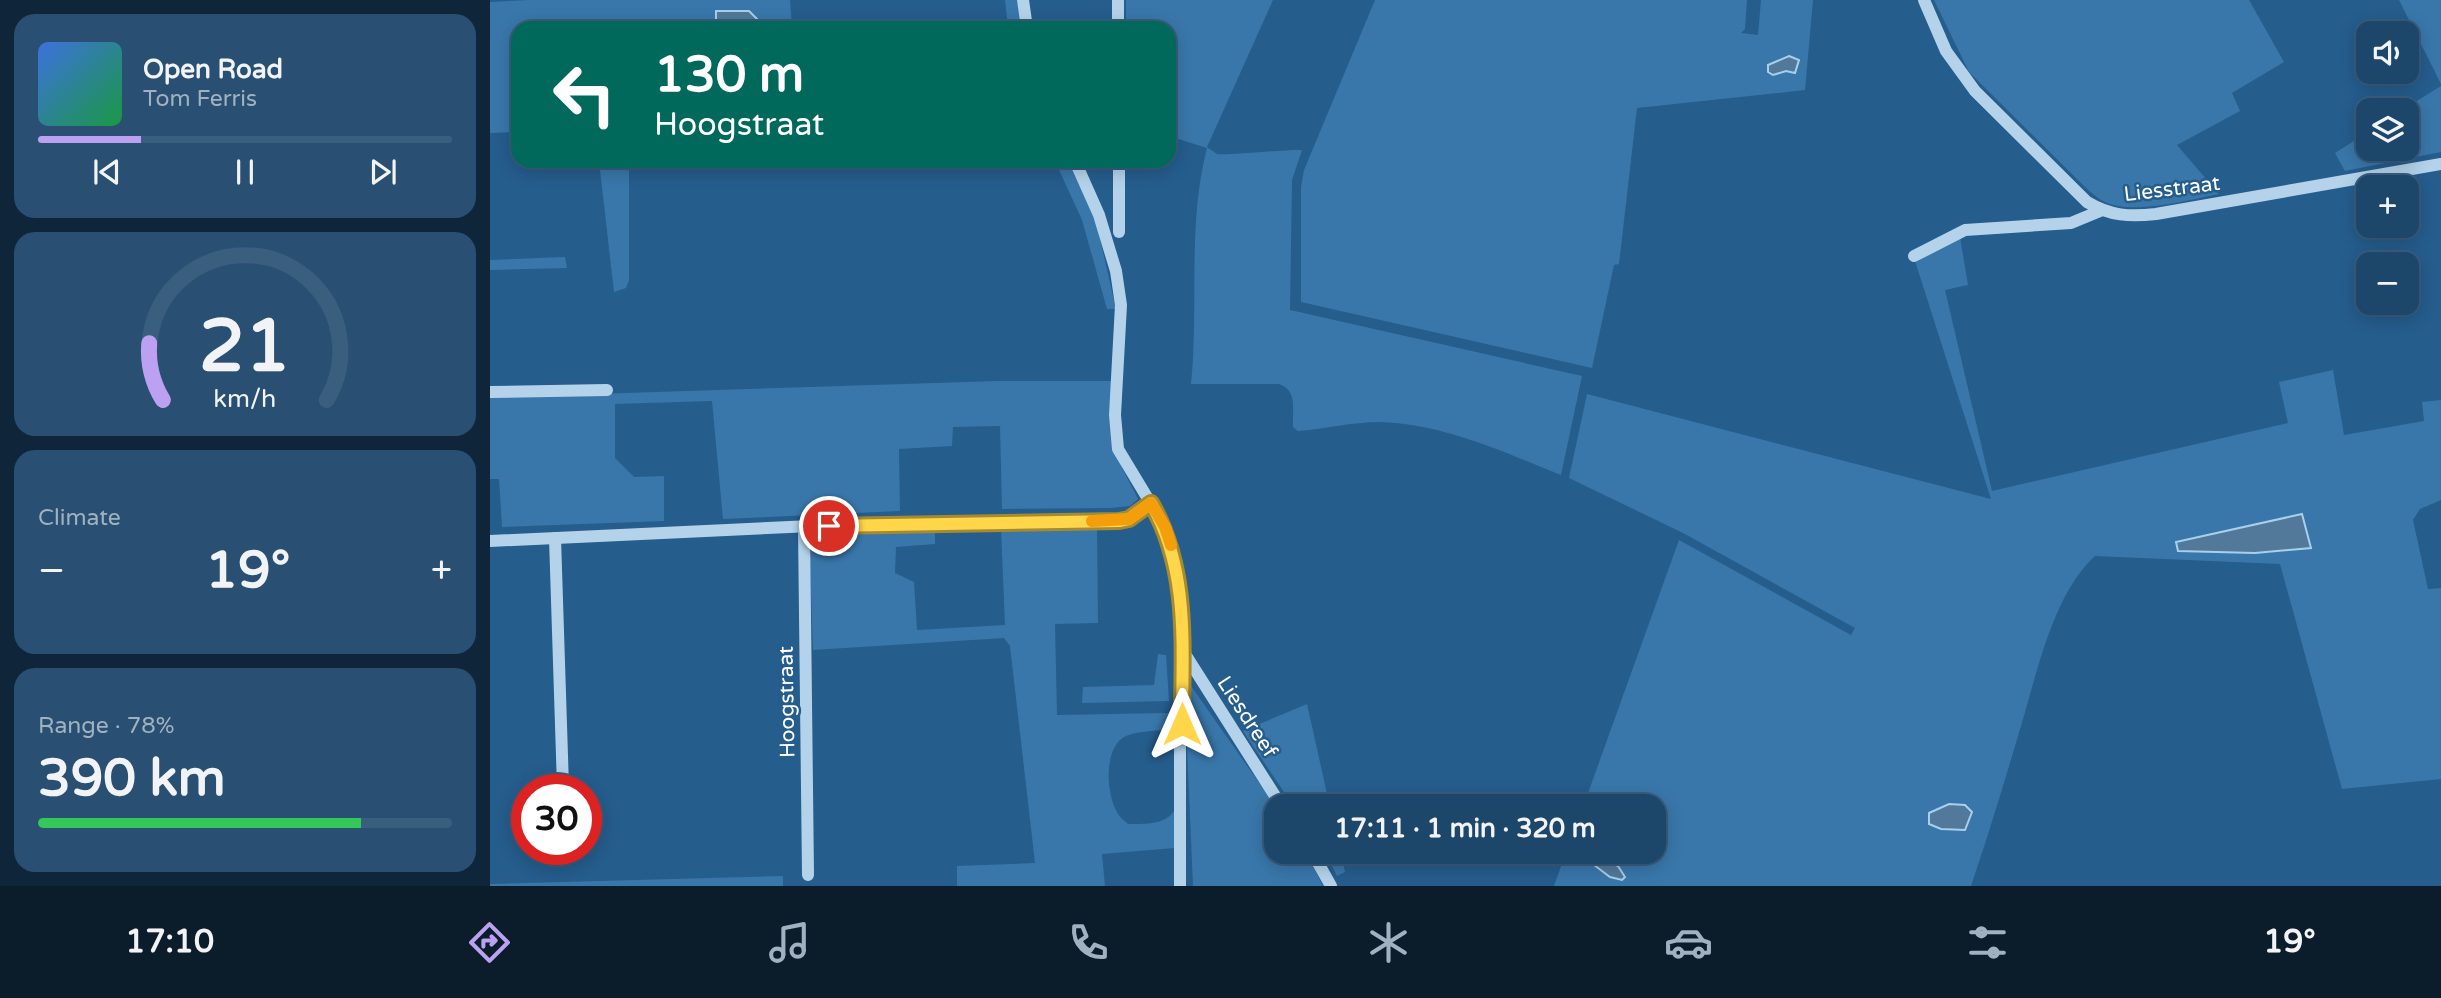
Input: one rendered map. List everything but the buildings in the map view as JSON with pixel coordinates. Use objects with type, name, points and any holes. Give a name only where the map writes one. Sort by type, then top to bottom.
[{"type":"street","points":[[1023,0],[1026,21]]},
{"type":"street","points":[[1118,0],[1118,21]]},
{"type":"street","name":"Liesstraat","points":[[1924,0],[1946,51],[1975,91],[2087,202],[2100,211],[2126,217],[2156,214],[2441,164]]},
{"type":"street","points":[[1078,168],[1099,215],[1116,271],[1121,305],[1115,415],[1118,449],[1165,527],[1177,564],[1182,646],[1180,886]]},
{"type":"street","points":[[1119,168],[1119,232]]},
{"type":"street","points":[[1914,256],[1965,230],[2071,223],[2085,220],[2100,211]]},
{"type":"street","points":[[490,392],[607,390]]},
{"type":"street","points":[[490,541],[877,523],[1119,521],[1129,519],[1151,503]]},
{"type":"street","name":"Hoogstraat","points":[[804,528],[808,875]]},
{"type":"street","points":[[555,538],[563,774]]},
{"type":"street","name":"Liesdreef","points":[[1182,646],[1188,664],[1273,794]]},
{"type":"street","points":[[1318,864],[1331,886]]},
{"type":"shaded area","points":[[790,0],[792,21],[753,21],[716,11],[716,21],[511,21],[511,132],[490,133],[490,2]]},
{"type":"shaded area","points":[[1005,0],[1017,0],[1021,21],[1007,21]]},
{"type":"shaded area","points":[[1126,0],[1273,0],[1207,147],[1217,154],[1302,150],[1292,180],[1290,310],[1582,376],[1561,475],[1472,440],[1403,424],[1359,423],[1298,431],[1293,427],[1292,396],[1279,384],[1191,384],[1197,206],[1207,148],[1176,138],[1176,21],[1126,21]]},
{"type":"shaded area","points":[[1375,0],[1747,0],[1745,29],[1741,33],[1758,35],[1761,0],[1813,0],[1805,90],[1637,108],[1619,264],[1614,265],[1592,368],[1301,302],[1301,187],[1304,170]]},
{"type":"shaded area","points":[[1934,0],[2249,0],[2284,62],[2232,93],[2240,111],[2177,145],[2219,194],[2144,207],[2115,205],[2101,200],[2085,187],[1969,72]]},
{"type":"shaded area","points":[[2399,0],[2441,0],[2441,84],[2419,40],[2419,21],[2410,21]]},
{"type":"shaded area","points":[[716,11],[749,11],[759,21],[716,21]]},
{"type":"shaded area","points":[[1789,56],[1799,60],[1795,73],[1786,71],[1773,75],[1768,72],[1768,65]]},
{"type":"shaded area","points":[[2441,86],[2441,152],[2419,156],[2419,100]]},
{"type":"shaded area","points":[[2356,140],[2356,161],[2396,161],[2345,171],[2335,153]]},
{"type":"shaded area","points":[[600,168],[629,168],[629,280],[626,288],[614,292]]},
{"type":"shaded area","points":[[1058,168],[1072,168],[1097,226],[1116,309],[1107,309],[1082,220]]},
{"type":"shaded area","points":[[1960,237],[1968,285],[1945,290],[1992,491],[2288,423],[2279,382],[2333,370],[2344,435],[2424,421],[2422,402],[2441,400],[2441,500],[2420,509],[2413,520],[2428,589],[2441,588],[2441,779],[2342,789],[2280,564],[2095,556],[2080,572],[2068,591],[2048,635],[1971,886],[1554,886],[1562,864],[1666,864],[1666,794],[1588,794],[1679,540],[1851,635],[1855,628],[1683,533],[1569,478],[1587,394],[1991,499],[1915,261]]},
{"type":"shaded area","points":[[565,257],[567,268],[490,270],[490,260]]},
{"type":"shaded area","points":[[998,381],[1116,381],[1121,466],[1138,499],[1130,506],[1111,508],[1002,509],[1000,426],[953,427],[952,446],[899,449],[900,511],[723,519],[712,401],[615,404],[615,458],[634,477],[664,476],[664,521],[502,527],[499,479],[490,479],[490,394],[563,395]]},
{"type":"shaded area","points":[[2302,514],[2311,548],[2255,553],[2178,551],[2176,542]]},
{"type":"shaded area","points":[[1097,527],[1098,623],[1055,624],[1057,715],[1169,713],[1170,729],[1131,734],[1119,742],[1110,760],[1109,783],[1113,804],[1128,824],[1160,821],[1174,811],[1175,848],[1102,854],[1105,886],[957,886],[957,866],[1035,863],[1010,646],[1004,638],[813,650],[809,533],[935,529],[935,544],[896,547],[895,573],[914,582],[917,630],[1005,625],[1001,528]]},
{"type":"shaded area","points":[[1158,654],[1166,655],[1169,701],[1082,703],[1083,687],[1154,685]]},
{"type":"shaded area","points":[[1184,676],[1267,794],[1264,794],[1264,864],[1312,864],[1323,886],[1193,886]]},
{"type":"shaded area","points":[[1307,704],[1327,794],[1285,794],[1243,731]]},
{"type":"shaded area","points":[[1949,804],[1965,805],[1972,812],[1965,830],[1941,829],[1929,824],[1929,813]]},
{"type":"shaded area","points":[[1331,864],[1343,864],[1345,872],[1337,876]]},
{"type":"shaded area","points":[[1613,864],[1618,866],[1625,877],[1622,880],[1610,877],[1594,865]]},
{"type":"shaded area","points":[[783,876],[783,886],[490,886],[490,884]]},
{"type":"slow traffic","points":[[1092,521],[1129,519],[1151,503],[1165,527],[1171,545]]},
{"type":"route","points":[[829,526],[877,523],[1119,521],[1129,519],[1151,503],[1165,527],[1177,564],[1182,646],[1182,724]]}]
